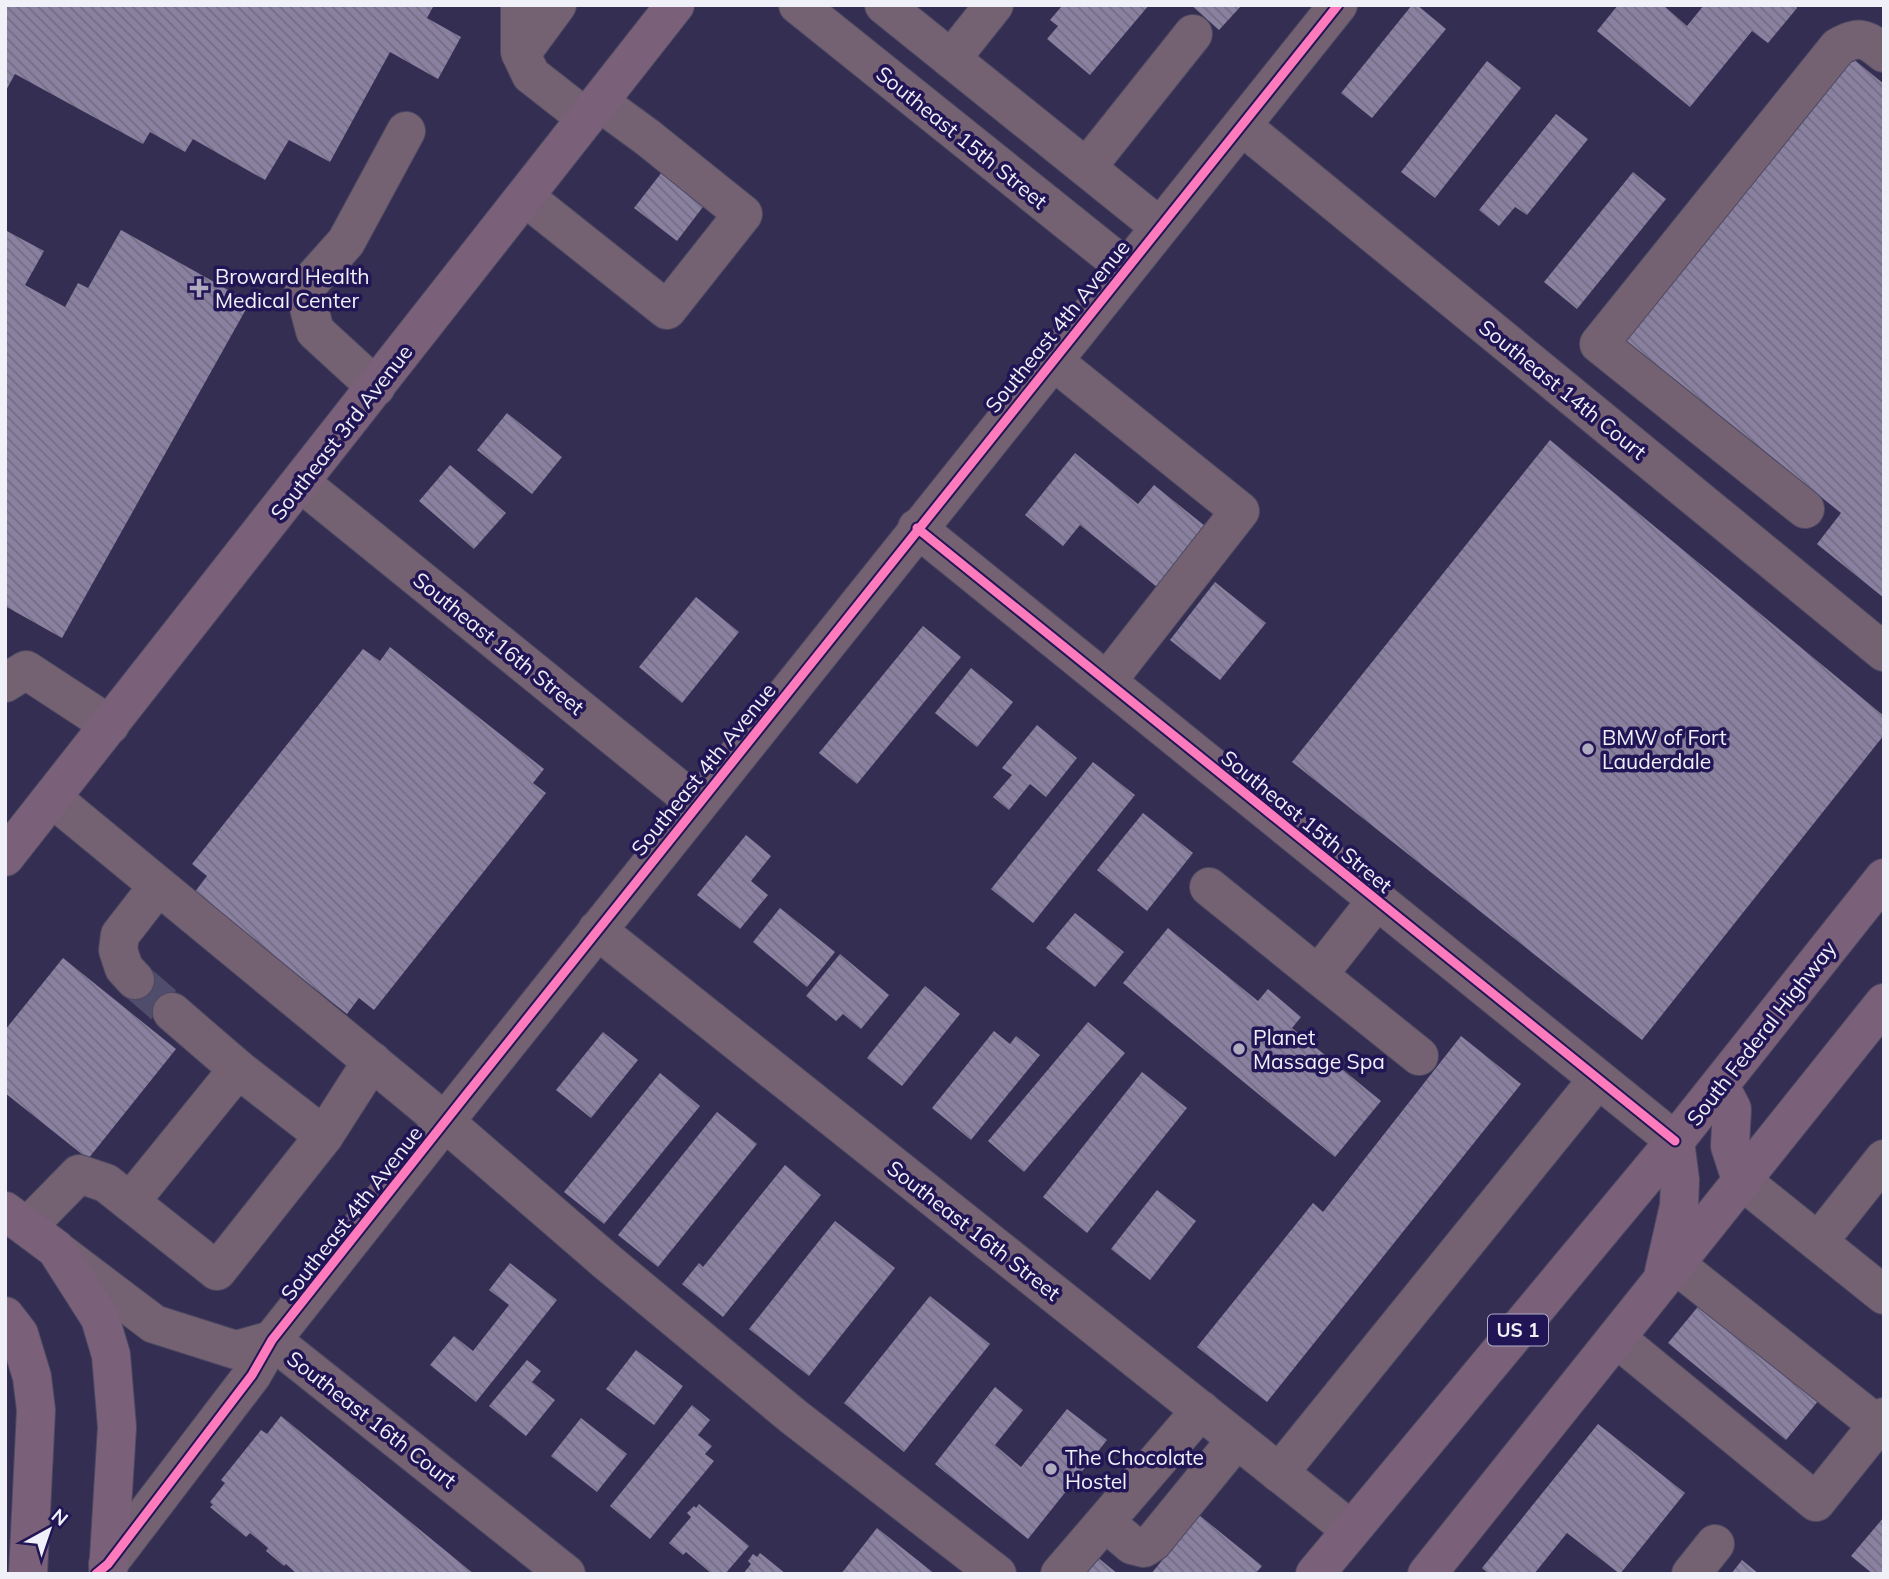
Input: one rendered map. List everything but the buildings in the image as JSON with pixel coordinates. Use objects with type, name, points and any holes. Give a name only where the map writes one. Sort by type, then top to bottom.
[{"type":"main road","name":"Southeast 3rd Avenue","points":[[5,858],[675,5]]},
{"type":"main road","name":"South Federal Highway","points":[[1315,1574],[1720,1086],[1884,878]]},
{"type":"main road","points":[[1427,1574],[1884,1003]]},
{"type":"main road","points":[[1720,1086],[1732,1109],[1730,1146],[1741,1180]]},
{"type":"main road","points":[[1669,1272],[1679,1206],[1675,1141]]},
{"type":"main road","points":[[29,1229],[100,1318],[111,1355],[117,1427],[108,1569]]},
{"type":"main road","points":[[5,1316],[19,1334],[19,1375],[36,1410],[28,1574]]},
{"type":"street","points":[[520,5],[521,54],[531,75],[647,137],[743,214],[667,310],[525,197]]},
{"type":"street","points":[[521,54],[557,5]]},
{"type":"street","name":"Southeast 15th Street","points":[[798,5],[1126,268]]},
{"type":"street","points":[[884,5],[1160,226]]},
{"type":"street","points":[[951,59],[994,5]]},
{"type":"street","name":"Southeast 4th Avenue","points":[[108,1569],[252,1375],[272,1340],[697,804],[1338,5]]},
{"type":"street","points":[[1087,167],[1193,34]]},
{"type":"street","points":[[1766,556],[1806,507],[1599,344],[1838,47],[1852,40],[1867,40],[1884,53]]},
{"type":"street","name":"Southeast 14th Court","points":[[1242,125],[1884,652]]},
{"type":"street","points":[[376,387],[314,331],[304,289],[346,242],[406,131]]},
{"type":"street","points":[[1052,360],[1240,511],[1107,681]]},
{"type":"street","name":"Southeast 16th Street","points":[[301,483],[697,804]]},
{"type":"street","name":"Southeast 15th Street","points":[[918,528],[1675,1141]]},
{"type":"street","points":[[5,683],[26,670],[110,725]]},
{"type":"street","points":[[52,799],[372,1061],[794,1417],[997,1574]]},
{"type":"street","points":[[135,980],[124,968],[118,950],[120,935],[158,886]]},
{"type":"street","points":[[1209,887],[1419,1056]]},
{"type":"street","points":[[1318,975],[1377,900]]},
{"type":"street","name":"Southeast 16th Street","points":[[597,930],[1351,1530]]},
{"type":"street","points":[[172,1012],[238,1069],[324,1136]]},
{"type":"street","points":[[29,1229],[79,1174],[106,1183],[217,1271],[324,1136],[372,1061]]},
{"type":"street","points":[[130,1202],[238,1069]]},
{"type":"street","points":[[1279,1473],[1598,1079]]},
{"type":"street","points":[[1818,1242],[1884,1159]]},
{"type":"street","points":[[1741,1180],[1884,1295]]},
{"type":"street","name":"Southeast 16th Court","points":[[29,1229],[154,1324],[236,1350],[272,1340],[566,1574]]},
{"type":"street","points":[[1616,1338],[1815,1502],[1881,1421],[1669,1272]]},
{"type":"street","points":[[1060,1574],[1201,1410]]},
{"type":"street","points":[[1105,1522],[1132,1545],[1144,1548],[1153,1542],[1237,1439]]},
{"type":"street","points":[[1691,1574],[1715,1544]]},
{"type":"tunnel","points":[[135,980],[172,1012]]},
{"type":"cycle path","points":[[96,1574],[108,1564],[252,1375],[272,1340],[1338,5]]},
{"type":"cycle path","points":[[917,528],[1675,1141]]},
{"type":"place","name":"Broward Health Medical Center","points":[[199,288]]},
{"type":"place","name":"BMW of Fort Lauderdale","points":[[1588,749]]},
{"type":"place","name":"Planet Massage Spa","points":[[1239,1049]]},
{"type":"place","name":"The Chocolate Hostel","points":[[1051,1469]]}]
